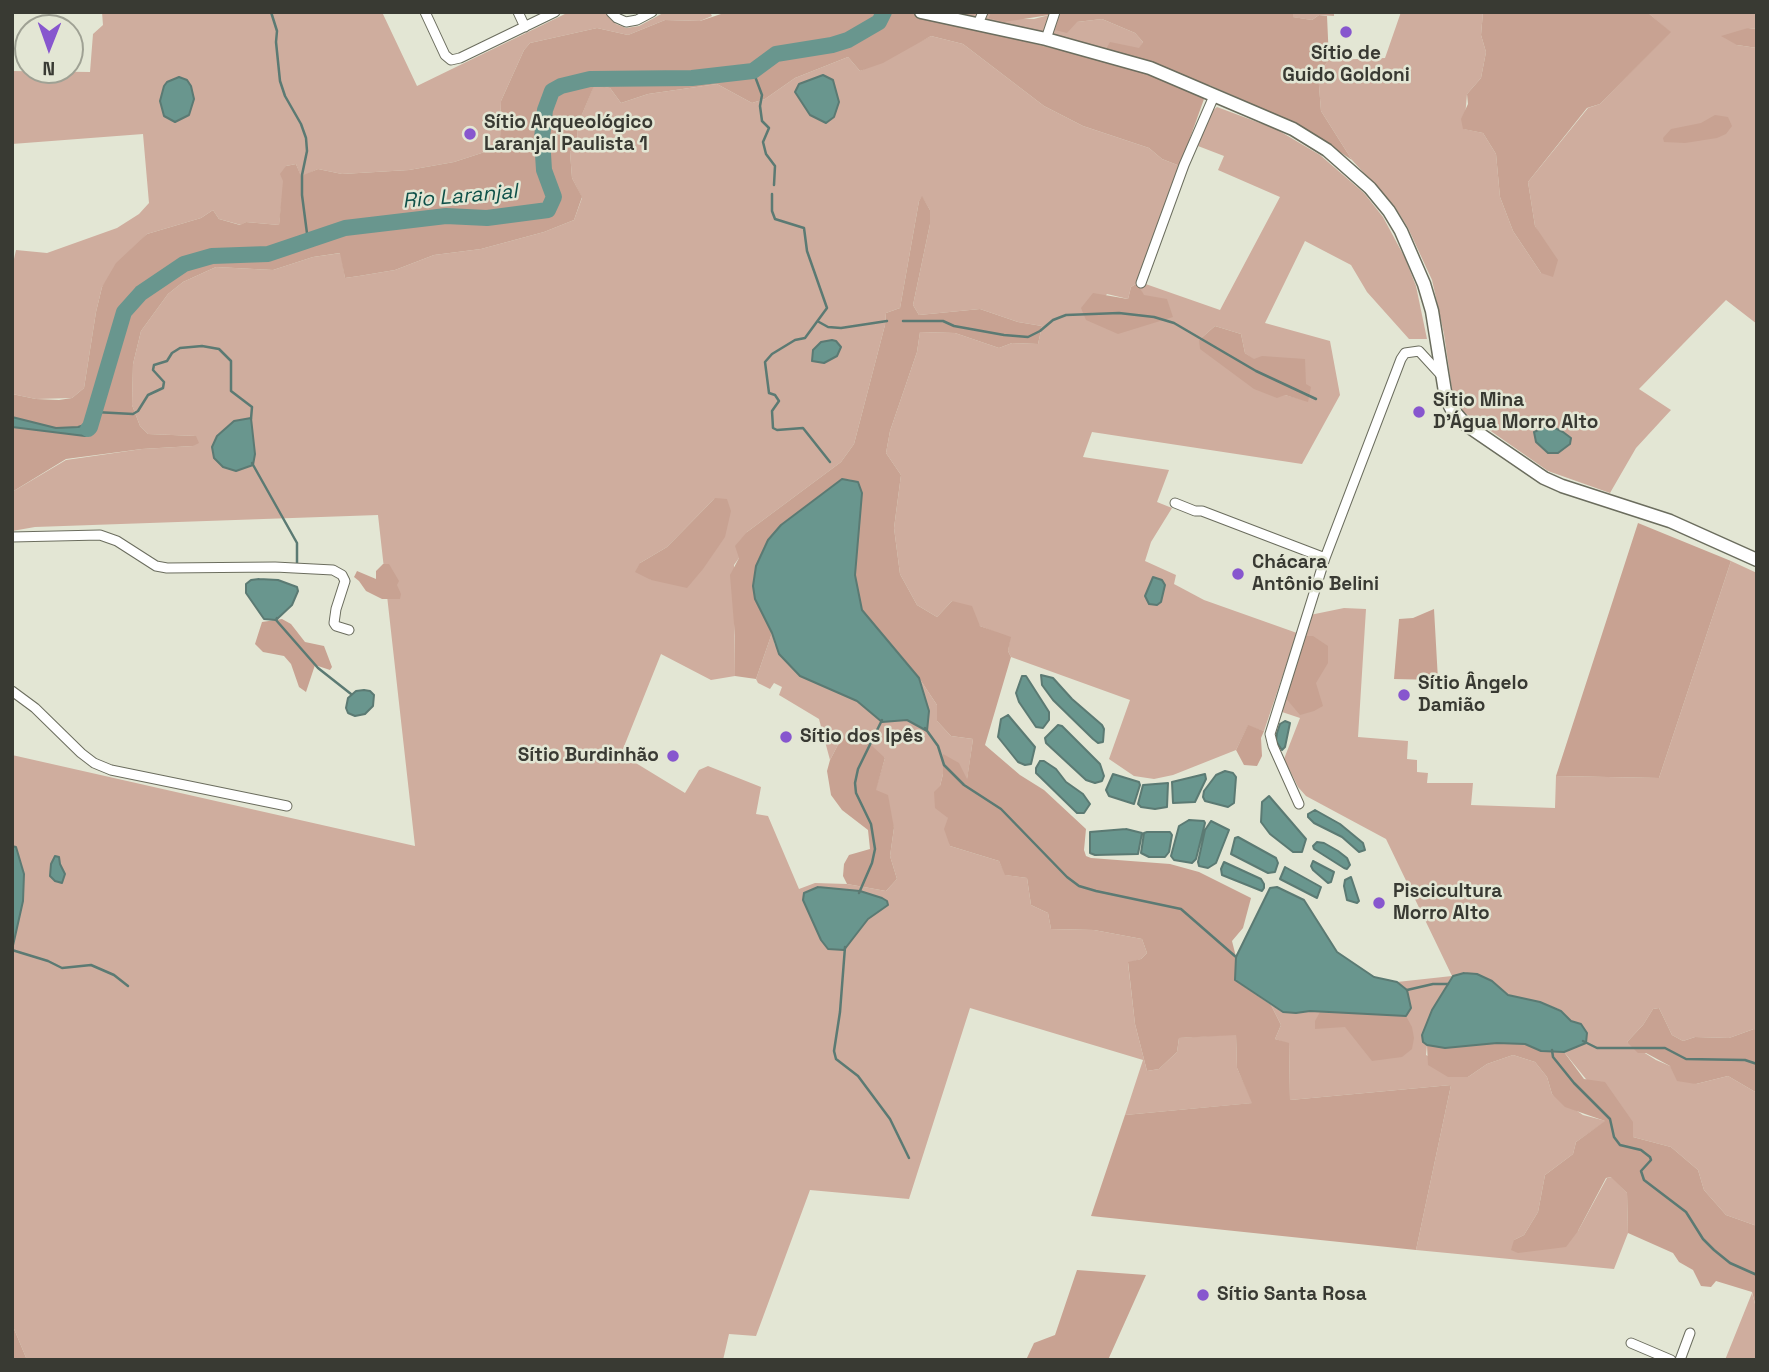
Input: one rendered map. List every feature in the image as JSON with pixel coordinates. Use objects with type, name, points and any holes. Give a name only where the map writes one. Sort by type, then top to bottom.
[{"type":"main road","points":[[921,12],[980,18],[1150,68],[1305,135],[1346,166],[1382,203],[1401,231],[1424,284],[1432,311],[1446,398],[1457,416],[1544,478],[1670,521],[1757,560]]},
{"type":"street","points":[[425,12],[445,55],[451,60],[555,12]]},
{"type":"street","points":[[518,12],[525,27]]},
{"type":"street","points":[[611,12],[626,22],[652,12]]},
{"type":"street","points":[[1046,39],[1055,12]]},
{"type":"street","points":[[1141,283],[1184,165],[1214,96]]},
{"type":"street","points":[[1299,804],[1273,747],[1270,734],[1325,558],[1401,359],[1409,351],[1419,351],[1442,377]]},
{"type":"street","points":[[1175,503],[1325,558]]},
{"type":"street","points":[[12,537],[100,535],[117,541],[156,566],[167,568],[275,567],[332,570],[342,575],[345,581],[334,623],[349,629]]},
{"type":"street","points":[[12,691],[35,708],[94,763],[111,770],[288,807]]},
{"type":"street","points":[[1680,1360],[1690,1333]]},
{"type":"street","points":[[1631,1343],[1671,1360]]},
{"type":"shaded area","points":[[102,12],[382,12],[417,86],[569,12],[605,12],[616,24],[626,28],[639,26],[665,12],[710,12],[712,16],[700,21],[665,20],[628,35],[597,28],[530,43],[524,50],[501,101],[500,139],[497,148],[454,162],[409,170],[342,174],[318,169],[301,177],[296,164],[286,166],[279,225],[246,222],[241,225],[219,219],[213,210],[201,218],[147,234],[102,287],[84,388],[72,398],[36,399],[12,394],[12,268],[16,250],[47,253],[117,228],[139,214],[149,203],[143,134],[12,144],[12,71],[14,84],[84,84],[84,72],[90,72],[93,34],[103,25]]},
{"type":"shaded area","points":[[727,12],[962,12],[958,25],[1100,60],[1110,42],[1139,48],[1143,42],[1135,33],[1102,19],[1077,22],[1067,33],[1055,30],[1058,19],[1049,15],[1004,22],[988,18],[991,12],[1293,12],[1293,17],[1312,20],[1319,15],[1327,16],[1329,60],[1318,73],[1321,111],[1352,160],[1299,125],[1209,85],[1180,166],[1162,159],[1149,148],[1083,126],[1044,106],[963,44],[931,36],[883,63],[860,71],[848,57],[795,78],[765,99],[752,103],[717,84],[648,94],[621,103],[610,88],[594,86],[578,124],[577,146],[570,152],[572,178],[582,197],[574,220],[544,232],[481,249],[434,255],[395,270],[359,276],[345,278],[340,253],[313,257],[273,270],[216,267],[183,282],[168,294],[141,331],[133,364],[132,405],[140,426],[148,434],[196,436],[199,443],[193,446],[142,449],[66,459],[12,492],[12,427],[85,436],[96,428],[97,421],[78,427],[56,428],[12,417],[12,394],[59,400],[72,398],[84,388],[102,287],[116,263],[147,234],[201,218],[213,210],[219,219],[240,225],[246,222],[279,225],[283,181],[280,174],[286,166],[296,164],[301,176],[318,169],[342,174],[409,170],[454,162],[497,148],[500,139],[501,101],[524,50],[530,43],[597,28],[628,35],[665,20],[700,21]]},
{"type":"shaded area","points":[[962,12],[991,12],[988,18],[1034,19],[1049,15],[1077,22],[1102,19],[1135,33],[1143,42],[1140,48],[1100,60],[957,25]]},
{"type":"shaded area","points":[[1293,12],[1334,12],[1334,16],[1319,15],[1312,20],[1292,17]]},
{"type":"shaded area","points":[[1401,12],[1483,12],[1481,35],[1486,52],[1481,78],[1467,94],[1464,129],[1483,133],[1496,154],[1500,197],[1513,231],[1541,273],[1541,238],[1535,226],[1528,182],[1588,108],[1600,104],[1670,32],[1647,12],[1757,12],[1757,29],[1748,28],[1737,45],[1757,48],[1757,324],[1726,300],[1639,389],[1671,410],[1636,448],[1610,493],[1548,471],[1462,411],[1452,390],[1444,334],[1432,280],[1408,228],[1395,207],[1352,160],[1321,111],[1318,73],[1329,60],[1385,58]]},
{"type":"shaded area","points":[[1483,12],[1647,12],[1671,32],[1600,104],[1587,108],[1528,182],[1535,226],[1558,260],[1553,277],[1541,273],[1513,231],[1500,197],[1496,154],[1483,133],[1463,129],[1461,119],[1468,104],[1467,94],[1481,78],[1486,52],[1481,35]]},
{"type":"shaded area","points":[[1748,28],[1757,29],[1757,48],[1737,45],[1721,36]]},
{"type":"shaded area","points":[[931,36],[963,44],[1044,106],[1083,126],[1149,148],[1162,159],[1180,166],[1137,281],[1220,310],[1280,197],[1218,170],[1224,156],[1198,146],[1212,111],[1217,107],[1276,129],[1320,155],[1364,193],[1383,217],[1405,258],[1416,286],[1427,339],[1409,339],[1367,292],[1351,265],[1305,241],[1265,323],[1330,341],[1340,395],[1302,464],[1092,432],[1083,457],[1169,470],[1157,502],[1172,508],[1151,542],[1145,561],[1176,575],[1174,584],[1204,600],[1297,633],[1264,731],[1248,726],[1236,750],[1173,775],[1154,779],[1134,776],[1109,759],[1130,700],[1011,657],[1008,651],[1010,638],[980,626],[952,601],[937,617],[917,605],[900,574],[894,528],[901,475],[886,453],[890,431],[917,352],[920,332],[955,333],[999,348],[1012,343],[1038,344],[1042,326],[1018,322],[980,309],[919,315],[913,305],[930,224],[930,210],[922,197],[919,201],[900,308],[886,313],[854,444],[841,462],[747,532],[734,565],[735,676],[711,680],[661,654],[621,754],[685,793],[699,770],[708,766],[761,787],[756,814],[768,816],[799,889],[815,883],[847,884],[886,891],[897,879],[890,856],[894,828],[875,791],[885,758],[841,739],[830,760],[819,719],[779,695],[782,687],[774,683],[770,689],[756,679],[772,633],[775,645],[800,676],[857,701],[882,722],[907,720],[926,730],[929,710],[919,678],[937,705],[937,721],[951,736],[973,739],[967,780],[943,755],[940,786],[948,818],[950,846],[999,861],[1006,875],[1027,878],[1031,905],[1048,913],[1051,929],[1094,930],[1142,939],[1147,953],[1141,959],[1128,963],[1135,1024],[1147,1071],[1159,1069],[1177,1052],[1179,1038],[1236,1034],[1237,1068],[1253,1103],[1125,1115],[1143,1060],[970,1008],[909,1199],[810,1190],[756,1336],[729,1334],[723,1360],[27,1360],[12,1324],[12,755],[415,846],[378,515],[35,527],[12,531],[12,492],[66,460],[142,449],[193,446],[196,436],[148,434],[140,426],[132,405],[133,364],[141,331],[168,294],[183,282],[216,267],[273,270],[313,257],[341,253],[345,278],[359,276],[395,270],[434,255],[481,249],[544,232],[574,220],[582,198],[572,178],[570,152],[577,146],[578,124],[594,85],[610,88],[621,103],[648,94],[717,84],[752,103],[765,99],[795,78],[848,57],[860,71]],"holes":[[[1136,284],[1143,295],[1086,320],[1107,294],[1128,299],[1131,287]],[[1215,326],[1241,334],[1245,353],[1308,401],[1285,395],[1199,340]],[[715,498],[651,580],[640,563],[667,547]]]},
{"type":"shaded area","points":[[1715,115],[1728,117],[1732,126],[1726,134],[1685,143],[1664,142],[1663,138],[1671,129],[1701,123]]},
{"type":"shaded area","points":[[922,196],[930,210],[930,224],[913,305],[919,315],[980,309],[1018,322],[1042,326],[1038,344],[1012,343],[999,348],[955,333],[920,332],[917,352],[890,431],[886,453],[901,475],[894,528],[900,574],[917,605],[937,617],[952,601],[972,606],[980,626],[1011,637],[1008,651],[1011,657],[985,745],[1020,775],[1044,790],[1086,829],[1086,856],[1170,864],[1199,872],[1251,898],[1243,928],[1232,941],[1236,957],[1235,980],[1271,1005],[1281,1025],[1275,1039],[1289,1043],[1290,1100],[1451,1085],[1416,1250],[1091,1216],[1125,1115],[1252,1103],[1237,1068],[1236,1035],[1179,1038],[1177,1052],[1159,1069],[1147,1071],[1135,1024],[1128,962],[1141,959],[1147,953],[1142,939],[1094,930],[1051,929],[1048,913],[1031,905],[1027,878],[1005,875],[999,861],[950,846],[944,829],[948,818],[935,808],[934,792],[940,786],[943,774],[943,754],[959,763],[967,779],[973,739],[951,736],[937,721],[937,705],[919,678],[862,610],[855,576],[862,493],[852,480],[842,479],[781,525],[768,540],[756,566],[753,586],[755,599],[772,633],[756,679],[735,676],[730,575],[739,558],[735,546],[747,532],[841,462],[854,444],[886,313],[900,308]]},
{"type":"shaded area","points":[[1136,284],[1144,295],[1167,299],[1173,317],[1118,334],[1086,320],[1081,308],[1093,293],[1128,299],[1131,287]]},
{"type":"shaded area","points":[[1215,326],[1241,334],[1245,353],[1254,359],[1262,356],[1305,359],[1306,384],[1311,387],[1308,402],[1285,395],[1277,398],[1254,389],[1200,349],[1199,340]]},
{"type":"shaded area","points":[[715,498],[727,499],[731,511],[725,537],[687,588],[651,580],[635,572],[640,563],[667,547]]},
{"type":"shaded area","points":[[1638,523],[1731,561],[1659,778],[1556,776]]},
{"type":"shaded area","points":[[1731,561],[1757,573],[1757,1030],[1729,1038],[1695,1037],[1683,1041],[1672,1035],[1659,1008],[1653,1009],[1627,1042],[1696,1084],[1728,1076],[1757,1093],[1757,1226],[1726,1215],[1704,1190],[1698,1170],[1671,1147],[1633,1137],[1564,1052],[1574,1048],[1571,1021],[1561,1010],[1508,995],[1492,982],[1452,976],[1386,839],[1306,796],[1298,787],[1284,759],[1300,718],[1279,711],[1310,615],[1344,608],[1366,609],[1358,737],[1408,741],[1407,759],[1417,760],[1417,772],[1428,773],[1427,783],[1473,783],[1471,805],[1555,808],[1556,776],[1659,778]]},
{"type":"shaded area","points":[[383,564],[389,564],[399,581],[397,585],[400,599],[382,599],[366,591],[354,577],[357,571],[376,579],[376,571]]},
{"type":"shaded area","points":[[1434,609],[1438,680],[1394,679],[1399,619],[1413,618]]},
{"type":"shaded area","points":[[282,619],[291,624],[305,642],[324,646],[332,667],[330,670],[315,665],[306,692],[299,687],[291,664],[284,656],[263,652],[255,644],[262,622]]},
{"type":"shaded area","points":[[1304,636],[1313,636],[1328,646],[1328,663],[1316,683],[1323,706],[1300,715],[1284,696]]},
{"type":"shaded area","points":[[1248,725],[1264,731],[1261,738],[1262,756],[1257,766],[1244,765],[1236,750]]},
{"type":"shaded area","points":[[858,733],[885,758],[876,790],[888,795],[894,828],[890,856],[897,879],[886,891],[847,884],[843,876],[844,864],[849,855],[870,849],[868,830],[842,810],[831,795],[827,771],[841,739]]},
{"type":"shaded area","points":[[1452,976],[1432,1010],[1422,1035],[1423,1042],[1427,1045],[1426,1055],[1468,1077],[1487,1064],[1513,1055],[1535,1062],[1547,1077],[1552,1094],[1583,1115],[1606,1121],[1576,1142],[1573,1154],[1545,1175],[1538,1212],[1524,1235],[1514,1240],[1578,1231],[1607,1178],[1612,1177],[1627,1193],[1628,1233],[1614,1269],[1416,1250],[1451,1085],[1290,1100],[1289,1044],[1275,1039],[1281,1025],[1271,1005],[1283,1012],[1406,1016],[1407,990],[1397,982]]},
{"type":"shaded area","points":[[1659,1008],[1672,1035],[1683,1041],[1695,1037],[1729,1038],[1757,1030],[1757,1093],[1728,1076],[1696,1084],[1677,1081],[1670,1066],[1646,1053],[1638,1053],[1627,1042],[1653,1009]]},
{"type":"shaded area","points":[[1320,1012],[1406,1016],[1414,1038],[1412,1049],[1402,1057],[1372,1061],[1345,1027],[1315,1029],[1315,1021]]},
{"type":"shaded area","points":[[1497,1043],[1525,1044],[1541,1051],[1564,1052],[1584,1079],[1605,1082],[1633,1122],[1633,1137],[1671,1147],[1698,1170],[1704,1190],[1726,1215],[1757,1226],[1757,1311],[1752,1292],[1716,1281],[1711,1287],[1701,1286],[1693,1270],[1679,1262],[1673,1253],[1628,1233],[1627,1193],[1611,1177],[1606,1178],[1578,1231],[1566,1247],[1518,1253],[1511,1250],[1514,1240],[1524,1235],[1538,1212],[1545,1175],[1573,1154],[1576,1142],[1605,1121],[1565,1107],[1552,1094],[1547,1077],[1535,1062],[1513,1055],[1487,1064],[1468,1077],[1448,1077],[1428,1065],[1427,1045],[1445,1048]]},
{"type":"shaded area","points":[[1077,1270],[1146,1275],[1108,1360],[1026,1360],[1034,1343],[1055,1335]]},
{"type":"shaded area","points":[[1752,1293],[1757,1311],[1757,1360],[1725,1360]]},
{"type":"shaded area","points":[[12,1324],[27,1360],[12,1360]]},
{"type":"water","points":[[823,75],[833,80],[839,102],[834,117],[826,123],[810,115],[795,92],[799,84]]},
{"type":"water","points":[[179,77],[187,80],[194,99],[189,115],[175,122],[164,116],[160,101],[167,82]]},
{"type":"water","points":[[832,340],[841,347],[837,356],[824,363],[812,361],[813,350],[821,342]]},
{"type":"water","points":[[95,412],[96,428],[85,436],[12,427],[12,417],[56,428],[78,427],[87,424]]},
{"type":"water","points":[[251,418],[255,454],[253,465],[236,471],[223,467],[214,458],[212,447],[217,436],[234,421]]},
{"type":"water","points":[[1545,427],[1563,432],[1571,438],[1570,444],[1558,453],[1548,453],[1536,442],[1534,432]]},
{"type":"water","points":[[842,479],[858,482],[862,493],[855,575],[862,610],[919,678],[929,711],[927,731],[907,720],[882,722],[857,701],[800,676],[779,654],[755,599],[753,586],[756,566],[768,540],[781,525]]},
{"type":"water","points":[[1153,577],[1162,580],[1165,585],[1161,602],[1157,605],[1149,604],[1145,596]]},
{"type":"water","points":[[259,579],[278,580],[297,587],[292,605],[276,620],[264,619],[246,593],[246,584]]},
{"type":"water","points":[[1041,675],[1053,678],[1102,725],[1103,742],[1098,743],[1093,739],[1053,700],[1042,685]]},
{"type":"water","points":[[1022,676],[1026,676],[1049,712],[1049,720],[1043,728],[1036,727],[1019,702],[1016,693]]},
{"type":"water","points":[[364,690],[374,695],[373,706],[365,714],[355,716],[348,713],[348,698],[356,691]]},
{"type":"water","points":[[1008,715],[1035,747],[1031,764],[1018,762],[998,737],[1001,719]]},
{"type":"water","points":[[1285,721],[1290,723],[1282,750],[1276,741],[1280,724]]},
{"type":"water","points":[[1058,725],[1100,764],[1104,776],[1102,781],[1095,783],[1086,780],[1046,743],[1045,738]]},
{"type":"water","points":[[1040,761],[1056,769],[1066,782],[1083,794],[1090,804],[1084,813],[1077,813],[1036,773]]},
{"type":"water","points":[[1225,771],[1236,777],[1234,803],[1228,807],[1205,801],[1203,797],[1204,791],[1216,775]]},
{"type":"water","points":[[1113,774],[1139,782],[1134,804],[1109,796],[1106,790]]},
{"type":"water","points":[[1205,774],[1206,779],[1195,802],[1173,803],[1172,782]]},
{"type":"water","points":[[1168,783],[1167,807],[1155,809],[1138,804],[1143,785]]},
{"type":"water","points":[[1269,796],[1306,839],[1302,852],[1293,852],[1270,834],[1261,822],[1262,802]]},
{"type":"water","points":[[1315,810],[1340,824],[1363,843],[1365,850],[1359,852],[1342,837],[1314,823],[1308,814]]},
{"type":"water","points":[[1189,820],[1205,823],[1196,859],[1192,863],[1174,860],[1171,856],[1179,826]]},
{"type":"water","points":[[1211,821],[1229,830],[1216,863],[1208,868],[1199,866],[1198,862],[1205,830]]},
{"type":"water","points":[[1126,829],[1142,833],[1138,854],[1090,853],[1090,832]]},
{"type":"water","points":[[1170,832],[1172,835],[1169,852],[1165,857],[1149,857],[1141,853],[1144,833]]},
{"type":"water","points":[[1238,837],[1276,858],[1278,863],[1275,872],[1268,873],[1231,854],[1235,838]]},
{"type":"water","points":[[1317,842],[1324,843],[1347,858],[1350,865],[1347,869],[1314,849],[1313,846]]},
{"type":"water","points":[[12,846],[16,847],[24,874],[23,901],[12,950]]},
{"type":"water","points":[[55,856],[59,857],[65,874],[62,883],[50,876]]},
{"type":"water","points":[[1313,861],[1334,872],[1331,882],[1328,883],[1313,870]]},
{"type":"water","points":[[1224,862],[1261,879],[1264,884],[1262,891],[1222,875]]},
{"type":"water","points":[[1285,867],[1321,887],[1317,898],[1280,879]]},
{"type":"water","points":[[1351,877],[1359,901],[1357,903],[1347,900],[1345,880]]},
{"type":"water","points":[[818,887],[860,891],[882,898],[888,905],[868,919],[844,950],[828,949],[821,940],[803,900],[804,893]]},
{"type":"water","points":[[1277,887],[1304,900],[1337,952],[1374,977],[1397,982],[1407,990],[1411,1008],[1406,1016],[1283,1012],[1235,980],[1236,957],[1270,888]]},
{"type":"water","points":[[1477,974],[1492,981],[1508,995],[1540,1002],[1561,1011],[1571,1021],[1581,1024],[1587,1033],[1586,1043],[1564,1052],[1541,1051],[1525,1044],[1497,1043],[1445,1048],[1427,1045],[1423,1042],[1422,1035],[1432,1010],[1453,976]]},
{"type":"waterway","points":[[271,12],[277,31],[280,81],[306,138],[302,195],[308,241]]},
{"type":"waterway","name":"Rio Laranjal","points":[[88,429],[124,312],[141,293],[184,264],[212,256],[268,254],[345,228],[446,216],[487,218],[548,210],[554,197],[544,170],[542,138],[545,110],[552,91],[590,79],[692,78],[753,71],[776,54],[848,40],[879,22],[884,12]]},
{"type":"waterway","points":[[753,71],[762,95],[762,121],[769,128],[763,142],[766,154],[775,166],[774,185]]},
{"type":"waterway","points":[[772,194],[775,219],[804,228],[807,251],[827,308],[805,338],[795,340],[772,354],[765,362],[769,393],[775,395],[779,401],[772,411],[773,428],[803,428],[830,462]]},
{"type":"waterway","points":[[903,321],[943,321],[954,326],[1028,337],[1053,320],[1066,315],[1119,313],[1154,317],[1174,323],[1256,371],[1316,399]]},
{"type":"waterway","points":[[819,322],[828,327],[841,328],[887,321]]},
{"type":"waterway","points":[[95,412],[133,414],[138,411],[148,395],[163,388],[164,382],[153,370],[154,365],[167,361],[172,353],[180,348],[202,346],[219,349],[231,361],[231,391],[252,407],[251,419]]},
{"type":"waterway","points":[[252,463],[297,543],[297,563]]},
{"type":"waterway","points":[[277,618],[318,668],[351,694]]},
{"type":"waterway","points":[[859,893],[875,849],[871,824],[856,793],[855,783],[858,769],[882,720]]},
{"type":"waterway","points":[[925,728],[938,746],[944,765],[964,785],[1001,809],[1079,886],[1181,909],[1236,957]]},
{"type":"waterway","points":[[845,947],[834,1051],[836,1059],[858,1076],[890,1119],[909,1158]]},
{"type":"waterway","points":[[12,950],[62,968],[91,965],[114,975],[128,986]]},
{"type":"waterway","points":[[1407,990],[1433,984],[1448,984]]},
{"type":"waterway","points":[[1583,1041],[1597,1048],[1665,1048],[1686,1059],[1745,1060],[1757,1064]]},
{"type":"waterway","points":[[1552,1050],[1553,1057],[1574,1083],[1610,1119],[1614,1137],[1620,1145],[1641,1150],[1650,1157],[1651,1160],[1641,1171],[1644,1180],[1686,1212],[1703,1239],[1714,1250],[1730,1263],[1757,1275]]},
{"type":"place","name":"Sítio de Guido Goldoni","points":[[1346,32]]},
{"type":"place","name":"Sítio Arqueológico Laranjal Paulista 1","points":[[470,134]]},
{"type":"place","name":"Sítio Mina D'Água Morro Alto","points":[[1419,412]]},
{"type":"place","name":"Chácara Antônio Belini","points":[[1238,574]]},
{"type":"place","name":"Sítio Ângelo Damião","points":[[1404,695]]},
{"type":"place","name":"Sítio dos Ipês","points":[[786,737]]},
{"type":"place","name":"Sítio Burdinhão","points":[[673,756]]},
{"type":"place","name":"Piscicultura Morro Alto","points":[[1379,903]]},
{"type":"place","name":"Sítio Santa Rosa","points":[[1203,1295]]}]
